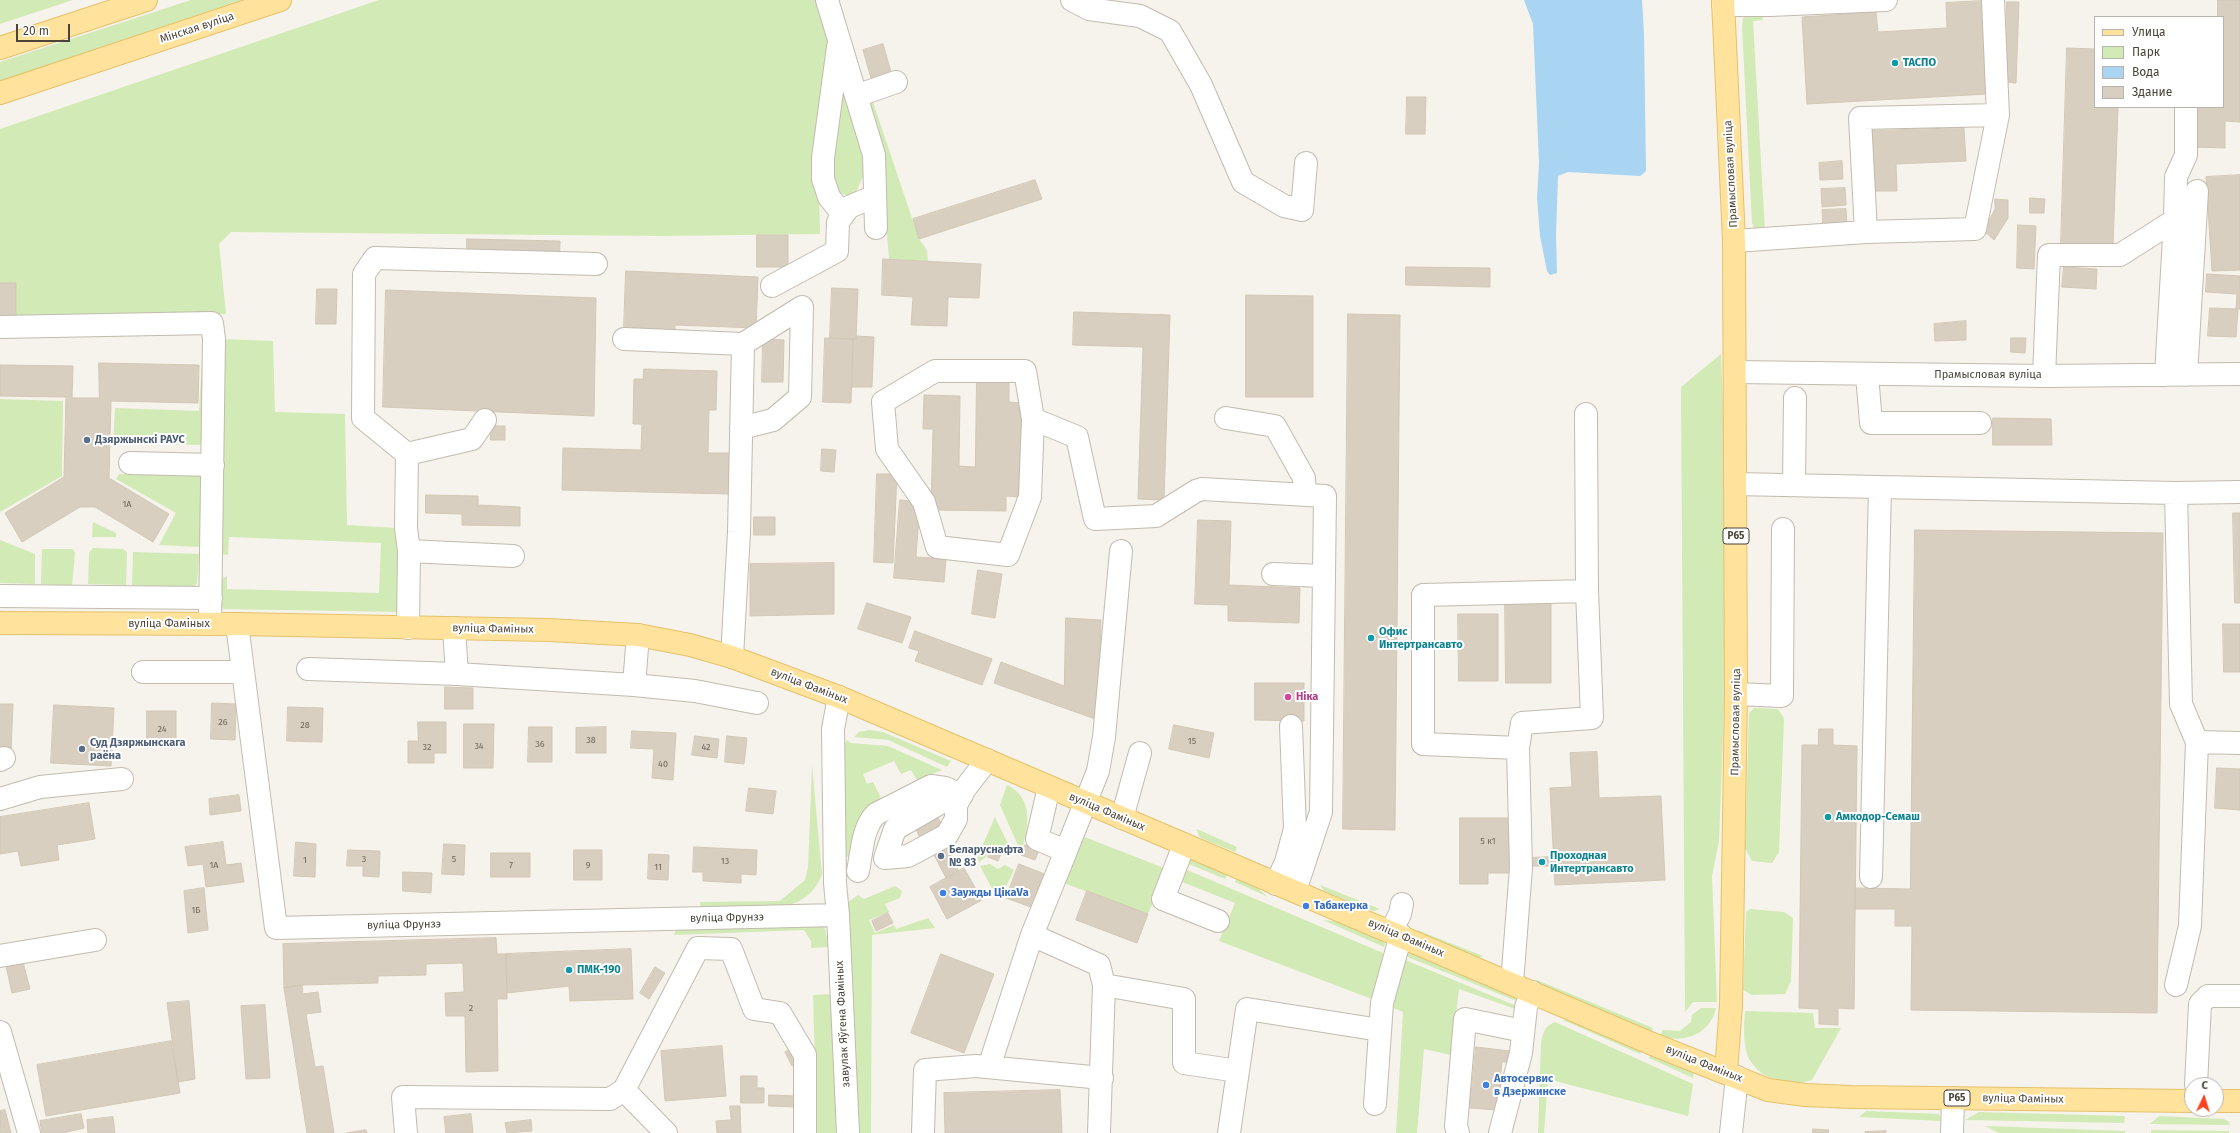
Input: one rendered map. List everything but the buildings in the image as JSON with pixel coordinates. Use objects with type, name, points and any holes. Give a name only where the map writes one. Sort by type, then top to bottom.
[{"type":"main road","points":[[0,48],[146,0]]},
{"type":"main road","name":"Мінская вуліца","points":[[0,93],[280,0]]},
{"type":"main road","name":"Прамысловая вуліца","points":[[1723,2],[1734,241],[1736,694],[1730,1004],[1732,1075]]},
{"type":"main road","name":"вуліца Фаміных","points":[[0,624],[237,624],[454,628],[638,635],[690,645],[732,657],[839,697],[1184,845],[1396,933],[1650,1043],[1768,1090],[1805,1095],[2184,1101]]},
{"type":"main road","points":[[2224,1101],[2240,1101]]},
{"type":"street","points":[[827,0],[874,154],[876,228]]},
{"type":"street","points":[[1072,0],[1089,10],[1140,16],[1170,31],[1201,85],[1243,182],[1284,206],[1302,210],[1306,163]]},
{"type":"street","points":[[1723,2],[1770,5],[1886,0]]},
{"type":"street","points":[[1734,241],[1866,232],[1975,229],[1998,115],[1993,0]]},
{"type":"street","points":[[839,39],[822,158],[823,179],[829,197],[844,214]]},
{"type":"street","points":[[856,96],[896,82]]},
{"type":"street","points":[[2176,375],[2176,177],[2186,155],[2186,108]]},
{"type":"street","points":[[1866,232],[1860,118],[1998,115]]},
{"type":"street","points":[[2176,375],[2197,191]]},
{"type":"street","points":[[772,286],[837,250],[838,222],[849,207],[875,196]]},
{"type":"street","points":[[2044,376],[2049,254],[2120,255],[2175,220]]},
{"type":"street","points":[[407,454],[363,418],[364,274],[375,258],[596,264]]},
{"type":"street","points":[[624,339],[743,344],[802,307],[800,397],[773,420],[741,428]]},
{"type":"street","points":[[0,327],[212,323],[213,465],[210,624]]},
{"type":"street","points":[[732,657],[739,532],[743,344]]},
{"type":"street","points":[[935,371],[1025,371],[1033,420],[1030,497],[1008,555],[937,547],[924,502],[887,449],[883,402],[935,371]]},
{"type":"street","name":"Прамысловая вуліца","points":[[1735,372],[1867,375],[2044,376],[2240,374]]},
{"type":"street","points":[[1867,375],[1871,423],[1980,423]]},
{"type":"street","points":[[1794,485],[1795,398]]},
{"type":"street","points":[[1512,983],[1521,868],[1518,748],[1522,724],[1592,718],[1588,591],[1586,414]]},
{"type":"street","points":[[1226,418],[1276,426],[1304,478],[1305,495]]},
{"type":"street","points":[[407,454],[472,439],[485,420]]},
{"type":"street","points":[[1033,420],[1077,437],[1095,519],[1156,516],[1196,491],[1202,490],[1325,496],[1321,812],[1286,887]]},
{"type":"street","points":[[407,454],[406,528],[409,551],[408,628]]},
{"type":"street","points":[[130,463],[213,465]]},
{"type":"street","points":[[1735,484],[2176,493],[2240,492]]},
{"type":"street","points":[[1871,877],[1880,487]]},
{"type":"street","points":[[2176,493],[2181,704],[2197,742],[2190,926],[2176,985]]},
{"type":"street","points":[[1736,694],[1782,696],[1783,529]]},
{"type":"street","points":[[409,551],[513,556]]},
{"type":"street","points":[[989,1067],[1032,935],[1098,771],[1104,737],[1121,551]]},
{"type":"street","points":[[1273,574],[1324,576]]},
{"type":"street","points":[[1518,748],[1423,744],[1423,595],[1588,591]]},
{"type":"street","points":[[0,596],[211,598]]},
{"type":"street","name":"вуліца Фрунзэ","points":[[237,624],[276,928],[838,915]]},
{"type":"street","points":[[454,628],[457,674]]},
{"type":"street","points":[[634,685],[638,635]]},
{"type":"street","points":[[308,669],[457,674],[634,685],[695,691],[758,703]]},
{"type":"street","points":[[143,672],[242,672]]},
{"type":"street","name":"завулак Яўгена Фаміных","points":[[839,697],[833,729],[835,883],[838,915],[848,1133]]},
{"type":"street","points":[[1286,887],[1286,862],[1295,829],[1291,726]]},
{"type":"street","points":[[2197,742],[2240,742]]},
{"type":"street","points":[[1122,818],[1140,753]]},
{"type":"street","points":[[943,827],[959,799],[987,760]]},
{"type":"street","points":[[0,799],[40,787],[122,779]]},
{"type":"street","points":[[858,872],[869,821],[876,814],[931,786],[944,788],[959,799]]},
{"type":"street","points":[[1049,787],[1037,839],[1066,851]]},
{"type":"street","points":[[885,858],[903,834],[959,799]]},
{"type":"street","points":[[835,883],[921,840]]},
{"type":"street","points":[[1184,845],[1163,899],[1218,921]]},
{"type":"street","points":[[1375,1104],[1382,1003],[1402,904]]},
{"type":"street","points":[[1032,935],[1099,965],[1104,985],[1099,1133]]},
{"type":"street","points":[[0,956],[95,940]]},
{"type":"street","points":[[406,1133],[403,1097],[610,1099],[624,1090],[698,948],[731,949],[754,1009],[780,1013],[805,1055],[805,1133]]},
{"type":"street","points":[[1104,985],[1184,999],[1184,1063],[1238,1071]]},
{"type":"street","points":[[1500,1133],[1521,1053],[1526,1006],[1532,992]]},
{"type":"street","points":[[2196,1077],[2200,1004],[2208,996],[2240,996]]},
{"type":"street","points":[[1229,1133],[1247,1009],[1380,1030]]},
{"type":"street","points":[[1458,1133],[1456,1126],[1465,1019],[1523,1031]]},
{"type":"street","points":[[0,1032],[29,1133]]},
{"type":"street","points":[[923,1133],[925,1070],[989,1067],[1102,1078]]},
{"type":"street","points":[[1731,1133],[1732,1075]]},
{"type":"street","points":[[624,1090],[666,1133]]},
{"type":"street","points":[[1952,1133],[1953,1098]]},
{"type":"green space","points":[[0,0],[73,0],[0,24]]},
{"type":"green space","points":[[191,0],[246,0],[0,81],[0,62]]},
{"type":"green space","points":[[379,0],[819,0],[828,30],[829,51],[819,194],[820,234],[662,236],[231,232],[219,244],[226,314],[16,320],[16,283],[0,283],[0,129]]},
{"type":"green space","points":[[1761,12],[1763,20],[1753,21],[1765,232],[1755,230],[1752,223],[1742,26],[1743,18],[1746,14]]},
{"type":"green space","points":[[840,70],[862,156],[864,174],[856,192],[849,196],[836,190],[829,179]]},
{"type":"green space","points":[[873,102],[919,239],[927,250],[928,261],[889,259],[881,156],[867,104]]},
{"type":"green space","points":[[219,339],[273,341],[275,412],[345,414],[347,525],[398,528],[398,612],[223,609],[219,600],[220,580],[227,576],[227,589],[379,593],[381,543],[229,537],[228,555],[222,554]]},
{"type":"green space","points":[[1721,354],[1725,462],[1725,681],[1719,841],[1712,876],[1717,1002],[1693,1002],[1685,1012],[1681,387]]},
{"type":"green space","points":[[202,362],[207,362],[206,445],[113,443],[115,408],[199,411]]},
{"type":"green space","points":[[0,399],[63,401],[62,476],[0,512]]},
{"type":"green space","points":[[119,474],[201,475],[200,547],[159,545],[176,513],[116,479]]},
{"type":"green space","points":[[93,522],[116,533],[116,537],[92,537]]},
{"type":"green space","points":[[0,540],[35,554],[35,584],[0,583]]},
{"type":"green space","points":[[93,548],[123,549],[127,552],[126,585],[88,584],[89,553]]},
{"type":"green space","points":[[42,549],[73,549],[75,553],[72,586],[41,584]]},
{"type":"green space","points":[[133,552],[199,554],[197,584],[191,588],[132,585]]},
{"type":"green space","points":[[1754,708],[1778,709],[1784,718],[1779,852],[1772,863],[1752,861],[1745,848],[1749,713]]},
{"type":"green space","points":[[869,730],[883,732],[951,761],[947,767],[888,740],[854,737],[859,732]]},
{"type":"green space","points":[[847,740],[851,743],[888,746],[942,770],[917,780],[911,770],[901,774],[894,761],[863,774],[867,784],[873,782],[882,800],[865,812],[856,823],[853,836],[852,857],[842,856],[841,748]]},
{"type":"green space","points":[[812,765],[822,874],[816,886],[802,900],[783,907],[701,909],[700,902],[780,901],[805,880],[808,867]]},
{"type":"green space","points":[[1007,785],[1016,790],[1022,797],[1027,814],[1026,834],[1021,852],[1000,805]]},
{"type":"green space","points":[[995,817],[1010,848],[1006,852],[991,844],[986,857],[979,862],[977,858]]},
{"type":"green space","points":[[1197,829],[1237,847],[1235,852],[1201,838],[1198,835]]},
{"type":"green space","points":[[1082,836],[1164,868],[1165,874],[1148,914],[1061,882]]},
{"type":"green space","points":[[1187,858],[1229,871],[1225,879],[1182,861]]},
{"type":"green space","points":[[990,864],[998,869],[1005,865],[1014,870],[1002,895],[998,892],[995,894],[980,866]]},
{"type":"green space","points":[[1180,867],[1383,953],[1377,1001],[1219,941],[1235,903],[1175,879]]},
{"type":"green space","points":[[1238,875],[1248,880],[1268,897],[1235,882]]},
{"type":"green space","points":[[1320,885],[1380,909],[1374,911],[1324,891]]},
{"type":"green space","points":[[895,886],[902,891],[900,898],[885,904],[889,912],[869,920],[875,933],[894,925],[896,929],[928,918],[935,928],[872,935],[871,1133],[855,1133],[847,903],[858,895],[864,899]]},
{"type":"green space","points":[[1750,909],[1784,912],[1793,918],[1791,981],[1785,994],[1752,995],[1743,990],[1746,912]]},
{"type":"green space","points":[[1323,920],[1349,923],[1364,929],[1372,933],[1385,944],[1384,947]]},
{"type":"green space","points":[[819,924],[825,929],[829,947],[811,948],[811,941],[804,930],[674,935],[677,926]]},
{"type":"green space","points":[[1417,930],[1483,956],[1478,958],[1420,934]]},
{"type":"green space","points":[[1412,949],[1517,996],[1519,1002],[1400,954]]},
{"type":"green space","points":[[1398,957],[1519,1007],[1518,1010],[1459,989],[1451,1055],[1424,1049],[1417,1133],[1396,1133],[1403,1012],[1389,1006]]},
{"type":"green space","points":[[1537,980],[1653,1028],[1651,1033],[1538,984]]},
{"type":"green space","points":[[832,994],[836,1133],[817,1133],[813,995]]},
{"type":"green space","points":[[1701,1008],[1716,1008],[1713,1017],[1708,1024],[1695,1035],[1678,1039],[1660,1036],[1663,1030],[1680,1031],[1691,1022],[1692,1015]]},
{"type":"green space","points":[[1745,1011],[1813,1013],[1815,1028],[1841,1028],[1812,1080],[1793,1083],[1784,1082],[1765,1075],[1751,1063],[1747,1054],[1745,1043]]},
{"type":"green space","points":[[1563,1020],[1582,1021],[1644,1046],[1640,1054]]},
{"type":"green space","points":[[1555,1022],[1693,1084],[1688,1116],[1548,1079],[1544,1133],[1538,1133],[1542,1036],[1546,1028]]},
{"type":"green space","points":[[1653,1050],[1694,1068],[1693,1078],[1649,1058]]},
{"type":"green space","points":[[1866,1111],[1939,1114],[1941,1121],[1859,1117]]},
{"type":"green space","points":[[1979,1112],[2125,1116],[2124,1123],[1965,1120]]},
{"type":"green space","points":[[2159,1116],[2224,1119],[2229,1122],[2230,1125],[2150,1124]]},
{"type":"green space","points":[[1985,1126],[2125,1131],[2125,1133],[1999,1133]]},
{"type":"green space","points":[[2151,1130],[2229,1131],[2229,1133],[2151,1133]]},
{"type":"water","points":[[1524,0],[1642,0],[1644,34],[1646,171],[1640,176],[1568,172],[1558,176],[1556,235],[1557,273],[1550,275],[1547,271],[1540,236],[1537,198],[1539,163],[1533,24]]},
{"type":"place","name":"ТАСПО","points":[[1895,63]]},
{"type":"place","name":"Дзяржынскі РАУС","points":[[87,440]]},
{"type":"place","name":"Офис Интертрансавто","points":[[1371,638]]},
{"type":"place","name":"Ніка","points":[[1288,697]]},
{"type":"place","name":"Суд Дзяржынскага раёна","points":[[82,749]]},
{"type":"place","name":"Амкодор-Семаш","points":[[1828,817]]},
{"type":"place","name":"Беларуснафта № 83","points":[[941,856]]},
{"type":"place","name":"Проходная Интертрансавто","points":[[1542,862]]},
{"type":"place","name":"Заужды ЦікаVа","points":[[943,893]]},
{"type":"place","name":"Табакерка","points":[[1306,906]]},
{"type":"place","name":"ПМК-190","points":[[569,970]]},
{"type":"place","name":"Автосервис в Дзержинске","points":[[1486,1085]]}]
